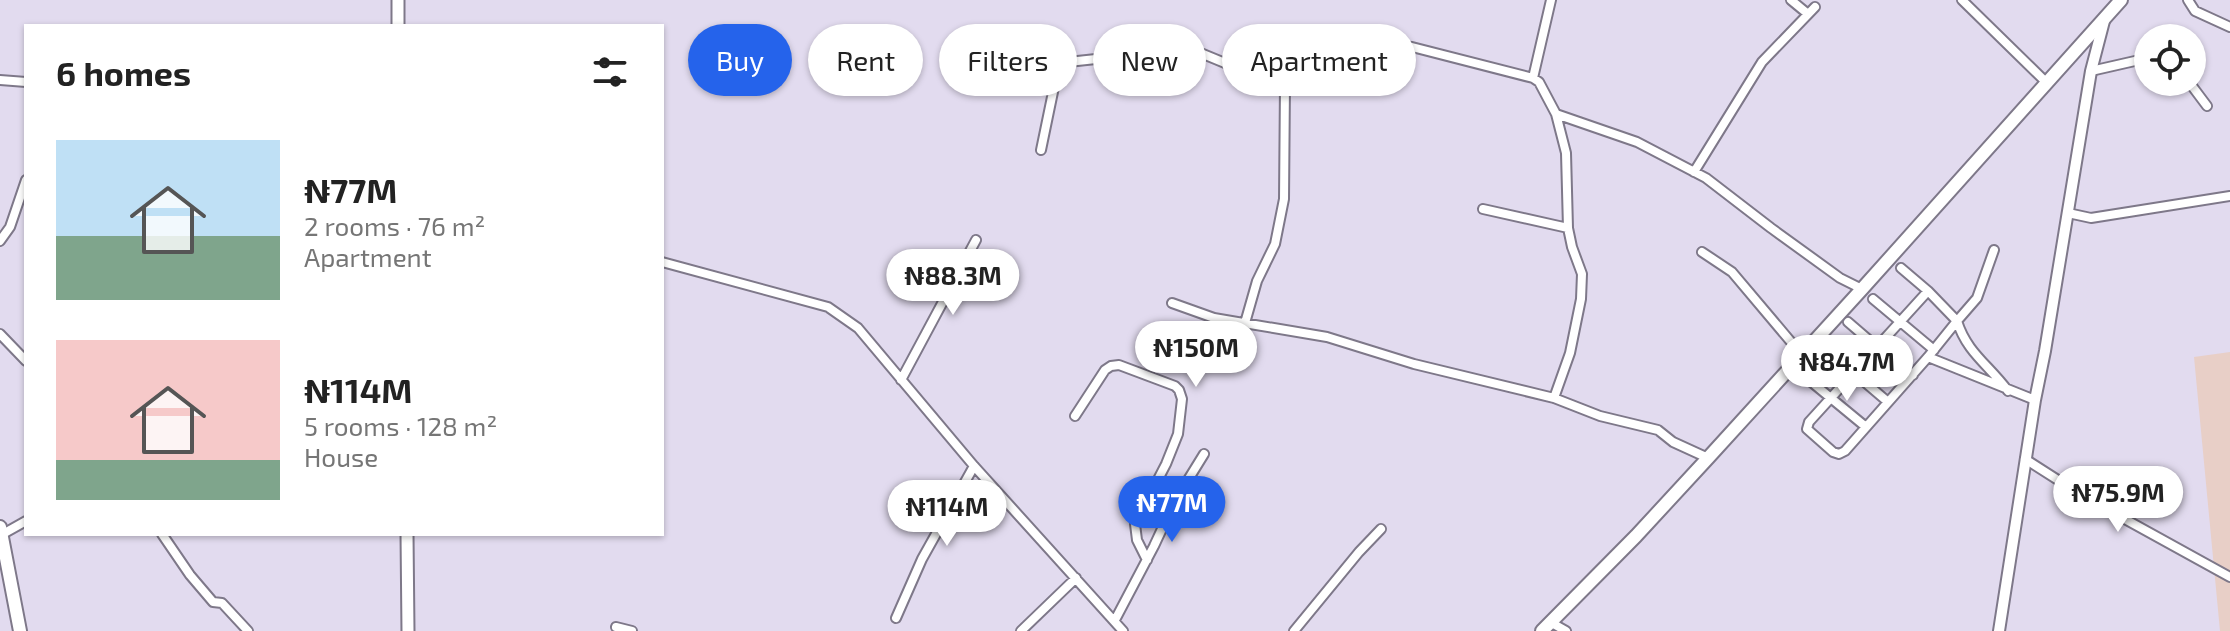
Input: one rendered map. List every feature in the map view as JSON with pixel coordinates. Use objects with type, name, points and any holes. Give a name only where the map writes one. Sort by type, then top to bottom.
[{"type":"main road","points":[[398,0],[398,24]]},
{"type":"main road","points":[[1546,627],[1708,458],[2121,0]]},
{"type":"main road","points":[[1,531],[20,631]]},
{"type":"main road","points":[[407,536],[408,631]]},
{"type":"street","points":[[1533,78],[1551,0]]},
{"type":"street","points":[[1694,172],[1762,62],[1812,10],[1791,0]]},
{"type":"street","points":[[1962,0],[2047,83]]},
{"type":"street","points":[[2188,0],[2195,11],[2230,27]]},
{"type":"street","points":[[1999,631],[2091,71],[2104,21]]},
{"type":"street","points":[[1416,48],[1533,78],[1539,82],[1556,114],[1566,153],[1568,228],[1582,274],[1581,299],[1570,353],[1554,398]]},
{"type":"street","points":[[1077,61],[1179,50],[1203,54],[1222,62]]},
{"type":"street","points":[[2091,71],[2134,61]]},
{"type":"street","points":[[0,80],[24,82]]},
{"type":"street","points":[[1041,150],[1052,96]]},
{"type":"street","points":[[1245,323],[1257,281],[1275,244],[1284,199],[1285,96]]},
{"type":"street","points":[[2200,96],[2207,106]]},
{"type":"street","points":[[1556,114],[1637,142],[1706,178],[1840,278],[1862,289]]},
{"type":"street","points":[[0,241],[10,227],[24,186]]},
{"type":"street","points":[[2068,213],[2091,218],[2230,196]]},
{"type":"street","points":[[1483,209],[1568,228]]},
{"type":"street","points":[[901,380],[976,240]]},
{"type":"street","points":[[1928,291],[1806,426],[1833,452],[1839,454],[1845,451],[1977,298],[1994,250]]},
{"type":"street","points":[[1702,252],[1732,272],[1802,355]]},
{"type":"street","points":[[664,263],[828,307],[858,328],[974,466],[1123,631]]},
{"type":"street","points":[[1901,268],[1957,321],[1972,353],[1995,373],[2008,391]]},
{"type":"street","points":[[1873,299],[1931,353],[2008,391],[2035,400]]},
{"type":"street","points":[[1172,303],[1214,318],[1327,337],[1414,364],[1554,398],[1600,416],[1658,430],[1673,442],[1708,458]]},
{"type":"street","points":[[1848,322],[1913,375]]},
{"type":"street","points":[[0,334],[24,359]]},
{"type":"street","points":[[1826,349],[1888,402]]},
{"type":"street","points":[[1075,416],[1105,370],[1111,366],[1119,365],[1179,390],[1182,399],[1178,434],[1135,524],[1137,540],[1147,560]]},
{"type":"street","points":[[1803,375],[1866,427]]},
{"type":"street","points":[[1115,620],[1175,501],[1204,454]]},
{"type":"street","points":[[2025,459],[2083,496],[2230,577]]},
{"type":"street","points":[[896,618],[922,559],[974,466]]},
{"type":"street","points":[[1,531],[24,522]]},
{"type":"street","points":[[1294,631],[1381,529]]},
{"type":"street","points":[[163,536],[213,602],[222,603],[248,631]]},
{"type":"street","points":[[1021,631],[1076,578]]},
{"type":"street","points":[[616,627],[632,631]]},
{"type":"street","points":[[1546,627],[1566,631]]},
{"type":"shaded area","points":[[2230,352],[2230,631],[2220,631],[2194,357]]}]
